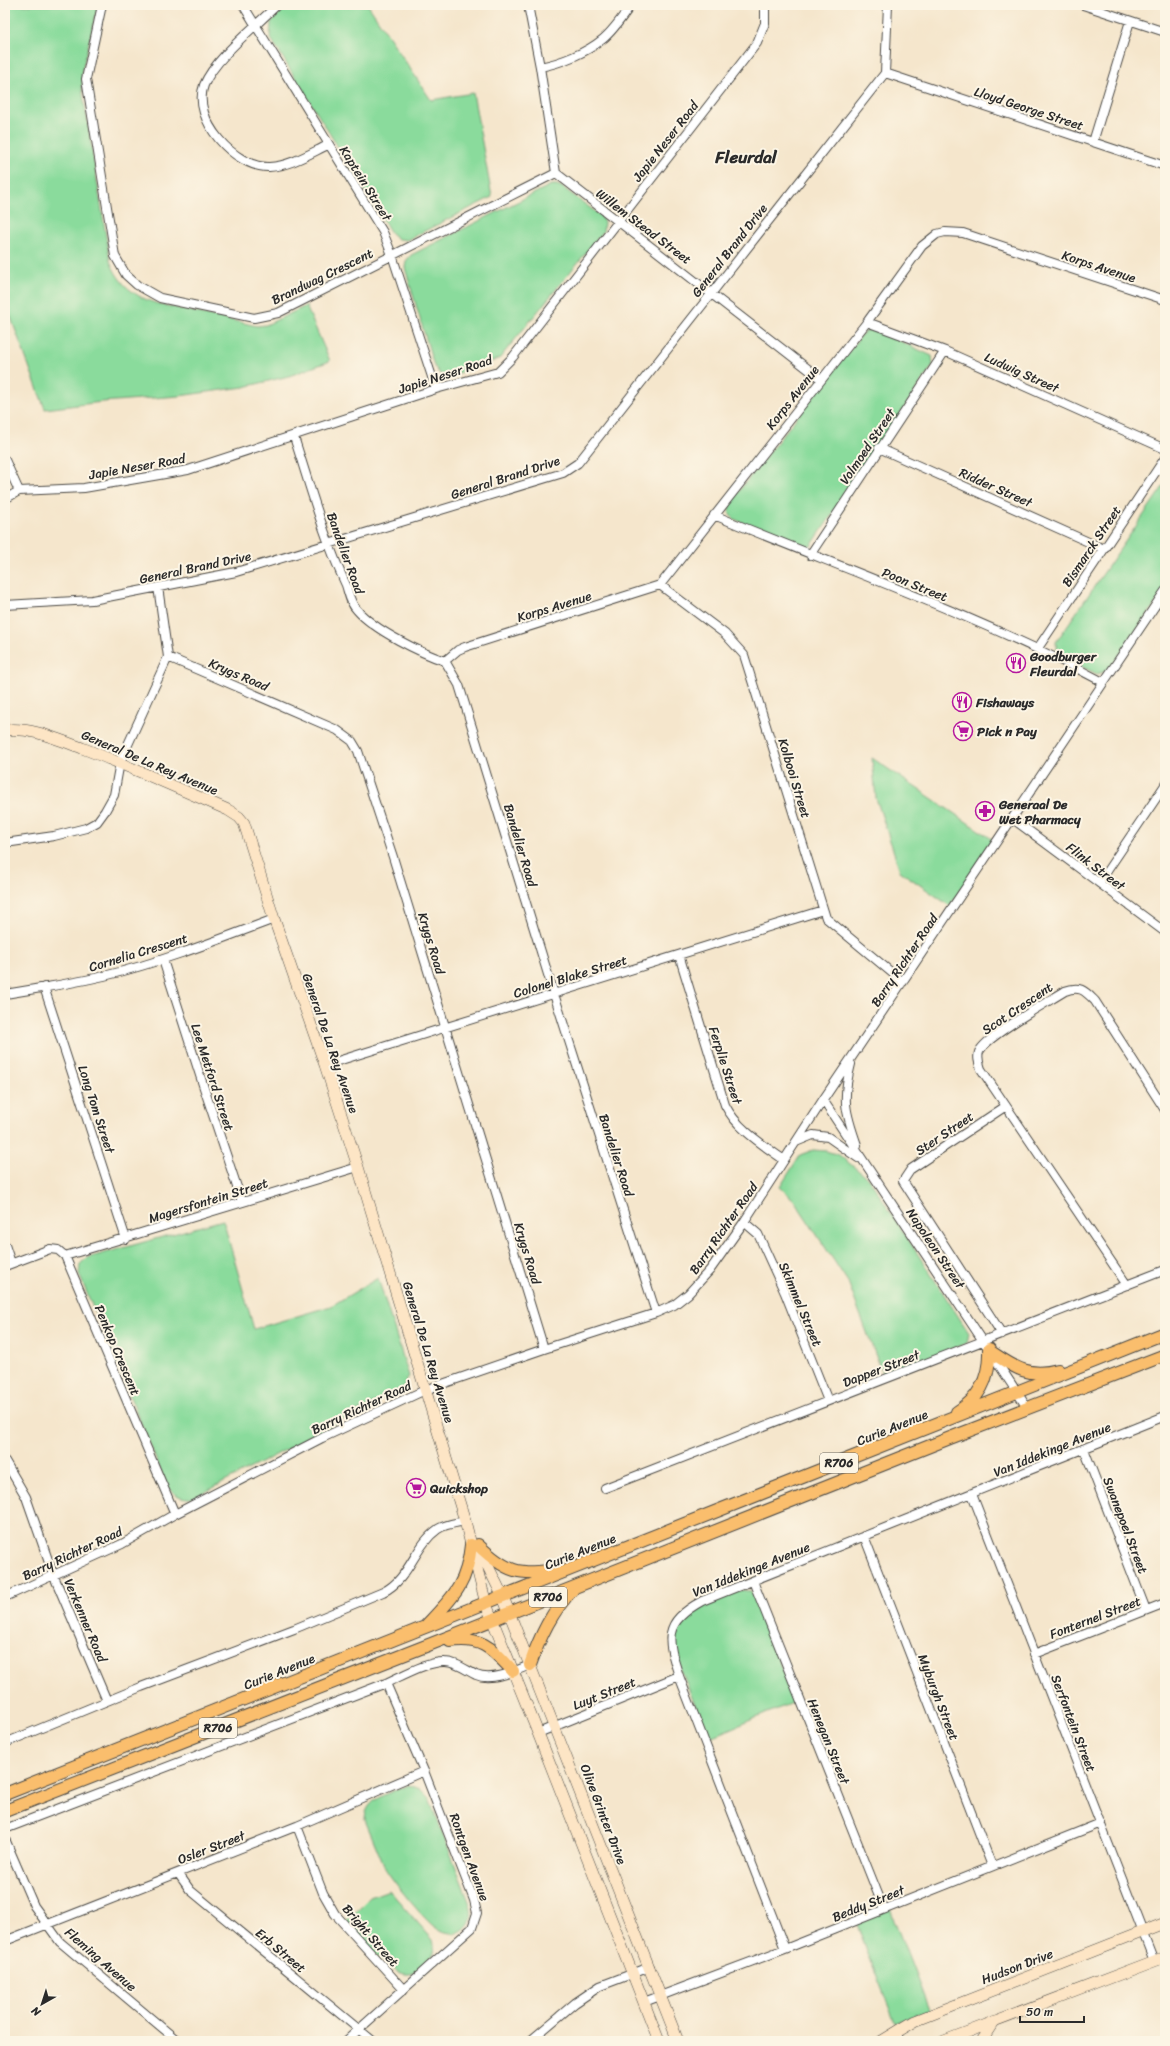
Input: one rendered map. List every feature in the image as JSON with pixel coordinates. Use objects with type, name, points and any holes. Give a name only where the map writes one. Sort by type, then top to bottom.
[{"type":"main road","name":"Curie Avenue","points":[[5,1794],[504,1597],[1165,1333]]},
{"type":"main road","points":[[988,1347],[1017,1368],[1032,1374],[1049,1372],[1102,1359]]},
{"type":"main road","points":[[926,1429],[962,1409],[976,1396],[982,1388],[988,1374],[988,1347]]},
{"type":"main road","name":"R706","points":[[5,1811],[492,1620],[943,1440],[1165,1355]]},
{"type":"main road","points":[[423,1629],[457,1592],[468,1571],[474,1545],[492,1560],[507,1569],[518,1572],[539,1573],[578,1567]]},
{"type":"main road","points":[[530,1665],[548,1622],[560,1602],[577,1586]]},
{"type":"main road","points":[[431,1644],[463,1639],[476,1641],[490,1647],[513,1671]]},
{"type":"street","name":"Brandwag Crescent","points":[[102,5],[86,79],[115,256],[126,275],[137,285],[160,298],[244,316],[264,317],[278,313],[556,173]]},
{"type":"street","name":"Kaptein Street","points":[[243,5],[383,232],[436,389]]},
{"type":"street","points":[[277,5],[212,70],[204,86],[201,102],[205,118],[220,141],[240,160],[252,166],[283,166],[328,145]]},
{"type":"street","points":[[528,5],[540,67],[556,173]]},
{"type":"street","points":[[540,67],[553,64],[586,50],[604,39],[631,5]]},
{"type":"street","name":"Japie Neser Road","points":[[5,499],[19,491],[84,488],[188,470],[294,437],[436,389],[498,372],[505,366],[757,43],[765,22],[765,5]]},
{"type":"street","points":[[885,73],[888,5]]},
{"type":"street","points":[[1083,5],[1165,32]]},
{"type":"street","points":[[1093,142],[1130,21]]},
{"type":"street","name":"Lloyd George Street","points":[[885,73],[1165,166]]},
{"type":"street","name":"General Brand Drive","points":[[5,605],[92,600],[236,572],[329,545],[562,472],[578,463],[711,292],[885,73]]},
{"type":"street","name":"Willem Stead Street","points":[[556,173],[617,222],[711,292],[821,379]]},
{"type":"street","name":"Korps Avenue","points":[[445,661],[465,646],[660,585],[867,322],[922,246],[930,238],[945,232],[962,233],[1165,300]]},
{"type":"street","name":"Ludwig Street","points":[[867,322],[945,351],[1165,449]]},
{"type":"street","name":"Volmoed Street","points":[[810,555],[879,448],[945,351]]},
{"type":"street","name":"Bandelier Road","points":[[294,437],[329,545],[351,602],[357,611],[401,641],[428,655],[445,661],[459,685],[468,710],[554,994],[656,1314]]},
{"type":"street","name":"Ridder Street","points":[[879,448],[1104,548]]},
{"type":"street","name":"Bismarck Street","points":[[1038,648],[1165,458]]},
{"type":"street","points":[[5,460],[19,491]]},
{"type":"street","name":"Poon Street","points":[[714,516],[1038,648],[1103,682]]},
{"type":"street","name":"Kolbooi Street","points":[[660,585],[725,634],[744,655],[823,910],[831,922],[903,982]]},
{"type":"street","points":[[5,844],[54,836],[94,824],[105,811],[114,795],[120,762],[168,657],[158,588]]},
{"type":"street","name":"Barry Richter Road","points":[[5,1597],[122,1544],[174,1514],[322,1438],[425,1390],[544,1349],[656,1314],[674,1305],[696,1287],[744,1222],[823,1100],[852,1059],[1165,591]]},
{"type":"street","name":"Krygs Road","points":[[168,657],[337,730],[355,745],[393,857],[544,1349]]},
{"type":"street","name":"General De La Rey Avenue","points":[[5,730],[24,729],[39,732],[120,762],[228,810],[239,817],[247,829],[274,919],[325,1065],[358,1167],[465,1521],[474,1545],[486,1604]]},
{"type":"street","points":[[1099,883],[1163,794],[1165,785]]},
{"type":"street","name":"Flink Street","points":[[1013,819],[1165,932]]},
{"type":"street","name":"Colonel Blake Street","points":[[325,1065],[823,910]]},
{"type":"street","name":"Cornelia Crescent","points":[[5,994],[104,977],[163,960],[274,919]]},
{"type":"street","name":"Ferplie Street","points":[[679,955],[729,1114],[748,1133],[784,1160]]},
{"type":"street","name":"Lee Metford Street","points":[[163,960],[242,1202]]},
{"type":"street","name":"Long Tom Street","points":[[44,987],[126,1238]]},
{"type":"street","name":"Scot Crescent","points":[[1127,1285],[981,1070],[978,1061],[978,1053],[982,1047],[1001,1032],[1065,990],[1080,988],[1095,1001],[1165,1110]]},
{"type":"street","points":[[852,1059],[845,1086],[846,1110],[860,1156]]},
{"type":"street","name":"Napoleon Street","points":[[823,1100],[1028,1408]]},
{"type":"street","name":"Ster Street","points":[[904,1185],[905,1177],[911,1170],[1006,1106]]},
{"type":"street","points":[[796,1142],[813,1135],[828,1137],[856,1155],[871,1172]]},
{"type":"street","name":"Magersfontein Street","points":[[65,1256],[358,1167]]},
{"type":"street","name":"Napoleon Street","points":[[904,1185],[1002,1334]]},
{"type":"street","name":"Skimmel Street","points":[[744,1222],[758,1234],[785,1293],[828,1401]]},
{"type":"street","points":[[5,1245],[8,1265],[50,1249],[58,1250],[65,1256]]},
{"type":"street","name":"Penkop Crescent","points":[[65,1256],[174,1514]]},
{"type":"street","name":"Dapper Street","points":[[605,1488],[828,1401],[988,1347],[1002,1334],[1165,1270]]},
{"type":"street","name":"Van Iddekinge Avenue","points":[[785,1949],[679,1676],[669,1640],[675,1622],[691,1607],[702,1601],[1165,1416]]},
{"type":"street","name":"Swanepoel Street","points":[[1084,1449],[1146,1610]]},
{"type":"street","name":"Verkenner Road","points":[[5,1461],[26,1497],[53,1574],[108,1701]]},
{"type":"street","name":"Serfontein Street","points":[[972,1494],[1143,1932],[1160,1959]]},
{"type":"street","points":[[5,1743],[108,1701],[294,1629],[393,1587],[400,1580],[429,1538],[438,1530],[465,1521]]},
{"type":"street","name":"Myburgh Street","points":[[864,1536],[992,1866]]},
{"type":"street","name":"General De La Rey Avenue","points":[[474,1545],[504,1597]]},
{"type":"street","name":"Henegan Street","points":[[753,1581],[884,1909]]},
{"type":"street","name":"Olive Grinter Drive","points":[[504,1597],[678,2041]]},
{"type":"street","name":"Fonternel Street","points":[[1034,1654],[1165,1603]]},
{"type":"street","points":[[486,1604],[659,2041]]},
{"type":"street","points":[[5,1829],[386,1683],[424,1667],[443,1662],[453,1663],[478,1676],[491,1677],[530,1665]]},
{"type":"street","name":"Luyt Street","points":[[538,1733],[679,1676]]},
{"type":"street","name":"Rontgen Avenue","points":[[346,2041],[472,1928],[477,1913],[474,1900],[424,1771],[386,1683]]},
{"type":"street","name":"Osler Street","points":[[5,1941],[297,1826],[424,1771]]},
{"type":"street","name":"Beddy Street","points":[[644,2002],[785,1949],[1100,1823]]},
{"type":"street","name":"Bright Street","points":[[297,1826],[323,1893],[335,1914],[404,1990]]},
{"type":"street","name":"Fleming Avenue","points":[[5,1839],[25,1889],[34,1906],[60,1942],[178,2041]]},
{"type":"street","name":"Erb Street","points":[[178,1873],[190,1890],[373,2041]]},
{"type":"street","name":"Hudson Drive","points":[[882,2041],[898,2037],[920,2019],[1165,1923]]},
{"type":"street","points":[[944,2041],[1160,1959]]},
{"type":"street","points":[[533,2040],[589,1993],[600,1986],[650,1968]]},
{"type":"street","points":[[982,2041],[996,2021]]},
{"type":"green space","points":[[5,5],[98,5],[83,67],[82,88],[110,261],[123,283],[142,298],[159,304],[257,326],[266,325],[306,306],[330,361],[289,376],[244,387],[179,396],[102,402],[45,409],[5,302]]},
{"type":"green space","points":[[287,5],[368,5],[431,100],[473,93],[492,197],[407,240],[398,239],[391,233],[270,37],[271,22]]},
{"type":"green space","points":[[551,185],[562,187],[601,216],[604,222],[603,232],[499,359],[447,377],[440,374],[434,366],[405,268],[406,261],[411,255]]},
{"type":"green space","points":[[876,330],[932,356],[933,365],[811,546],[804,548],[734,519],[729,511],[731,501],[864,332]]},
{"type":"green space","points":[[1165,484],[1165,590],[1109,670],[1097,674],[1057,655],[1056,642]]},
{"type":"green space","points":[[872,758],[995,841],[950,906],[900,871],[876,798]]},
{"type":"green space","points":[[813,1150],[826,1151],[839,1155],[869,1179],[969,1333],[967,1343],[883,1375],[848,1282],[794,1200],[780,1187],[800,1155]]},
{"type":"green space","points":[[223,1220],[254,1329],[331,1306],[378,1278],[409,1376],[403,1388],[194,1498],[186,1498],[176,1494],[167,1486],[79,1274],[80,1264],[87,1258]]},
{"type":"green space","points":[[742,1590],[750,1591],[756,1599],[794,1702],[708,1738],[674,1652],[674,1631],[680,1620],[687,1613],[705,1603]]},
{"type":"green space","points":[[409,1785],[420,1789],[429,1798],[470,1904],[472,1914],[469,1924],[461,1931],[454,1933],[436,1928],[409,1900],[385,1868],[365,1820],[366,1812],[374,1801]]},
{"type":"green space","points":[[389,1890],[433,1940],[434,1950],[432,1956],[417,1970],[410,1974],[402,1973],[385,1962],[367,1945],[346,1921],[370,1897]]},
{"type":"green space","points":[[890,1909],[929,2010],[895,2023],[856,1922]]},
{"type":"place","name":"Goodburger Fleurdal","points":[[1016,663]]},
{"type":"place","name":"Fishaways","points":[[962,702]]},
{"type":"place","name":"Pick n Pay","points":[[963,731]]},
{"type":"place","name":"Generaal De Wet Pharmacy","points":[[985,811]]},
{"type":"place","name":"Quickshop","points":[[416,1488]]},
{"type":"district","name":"Fleurdal","points":[[746,157]]}]
